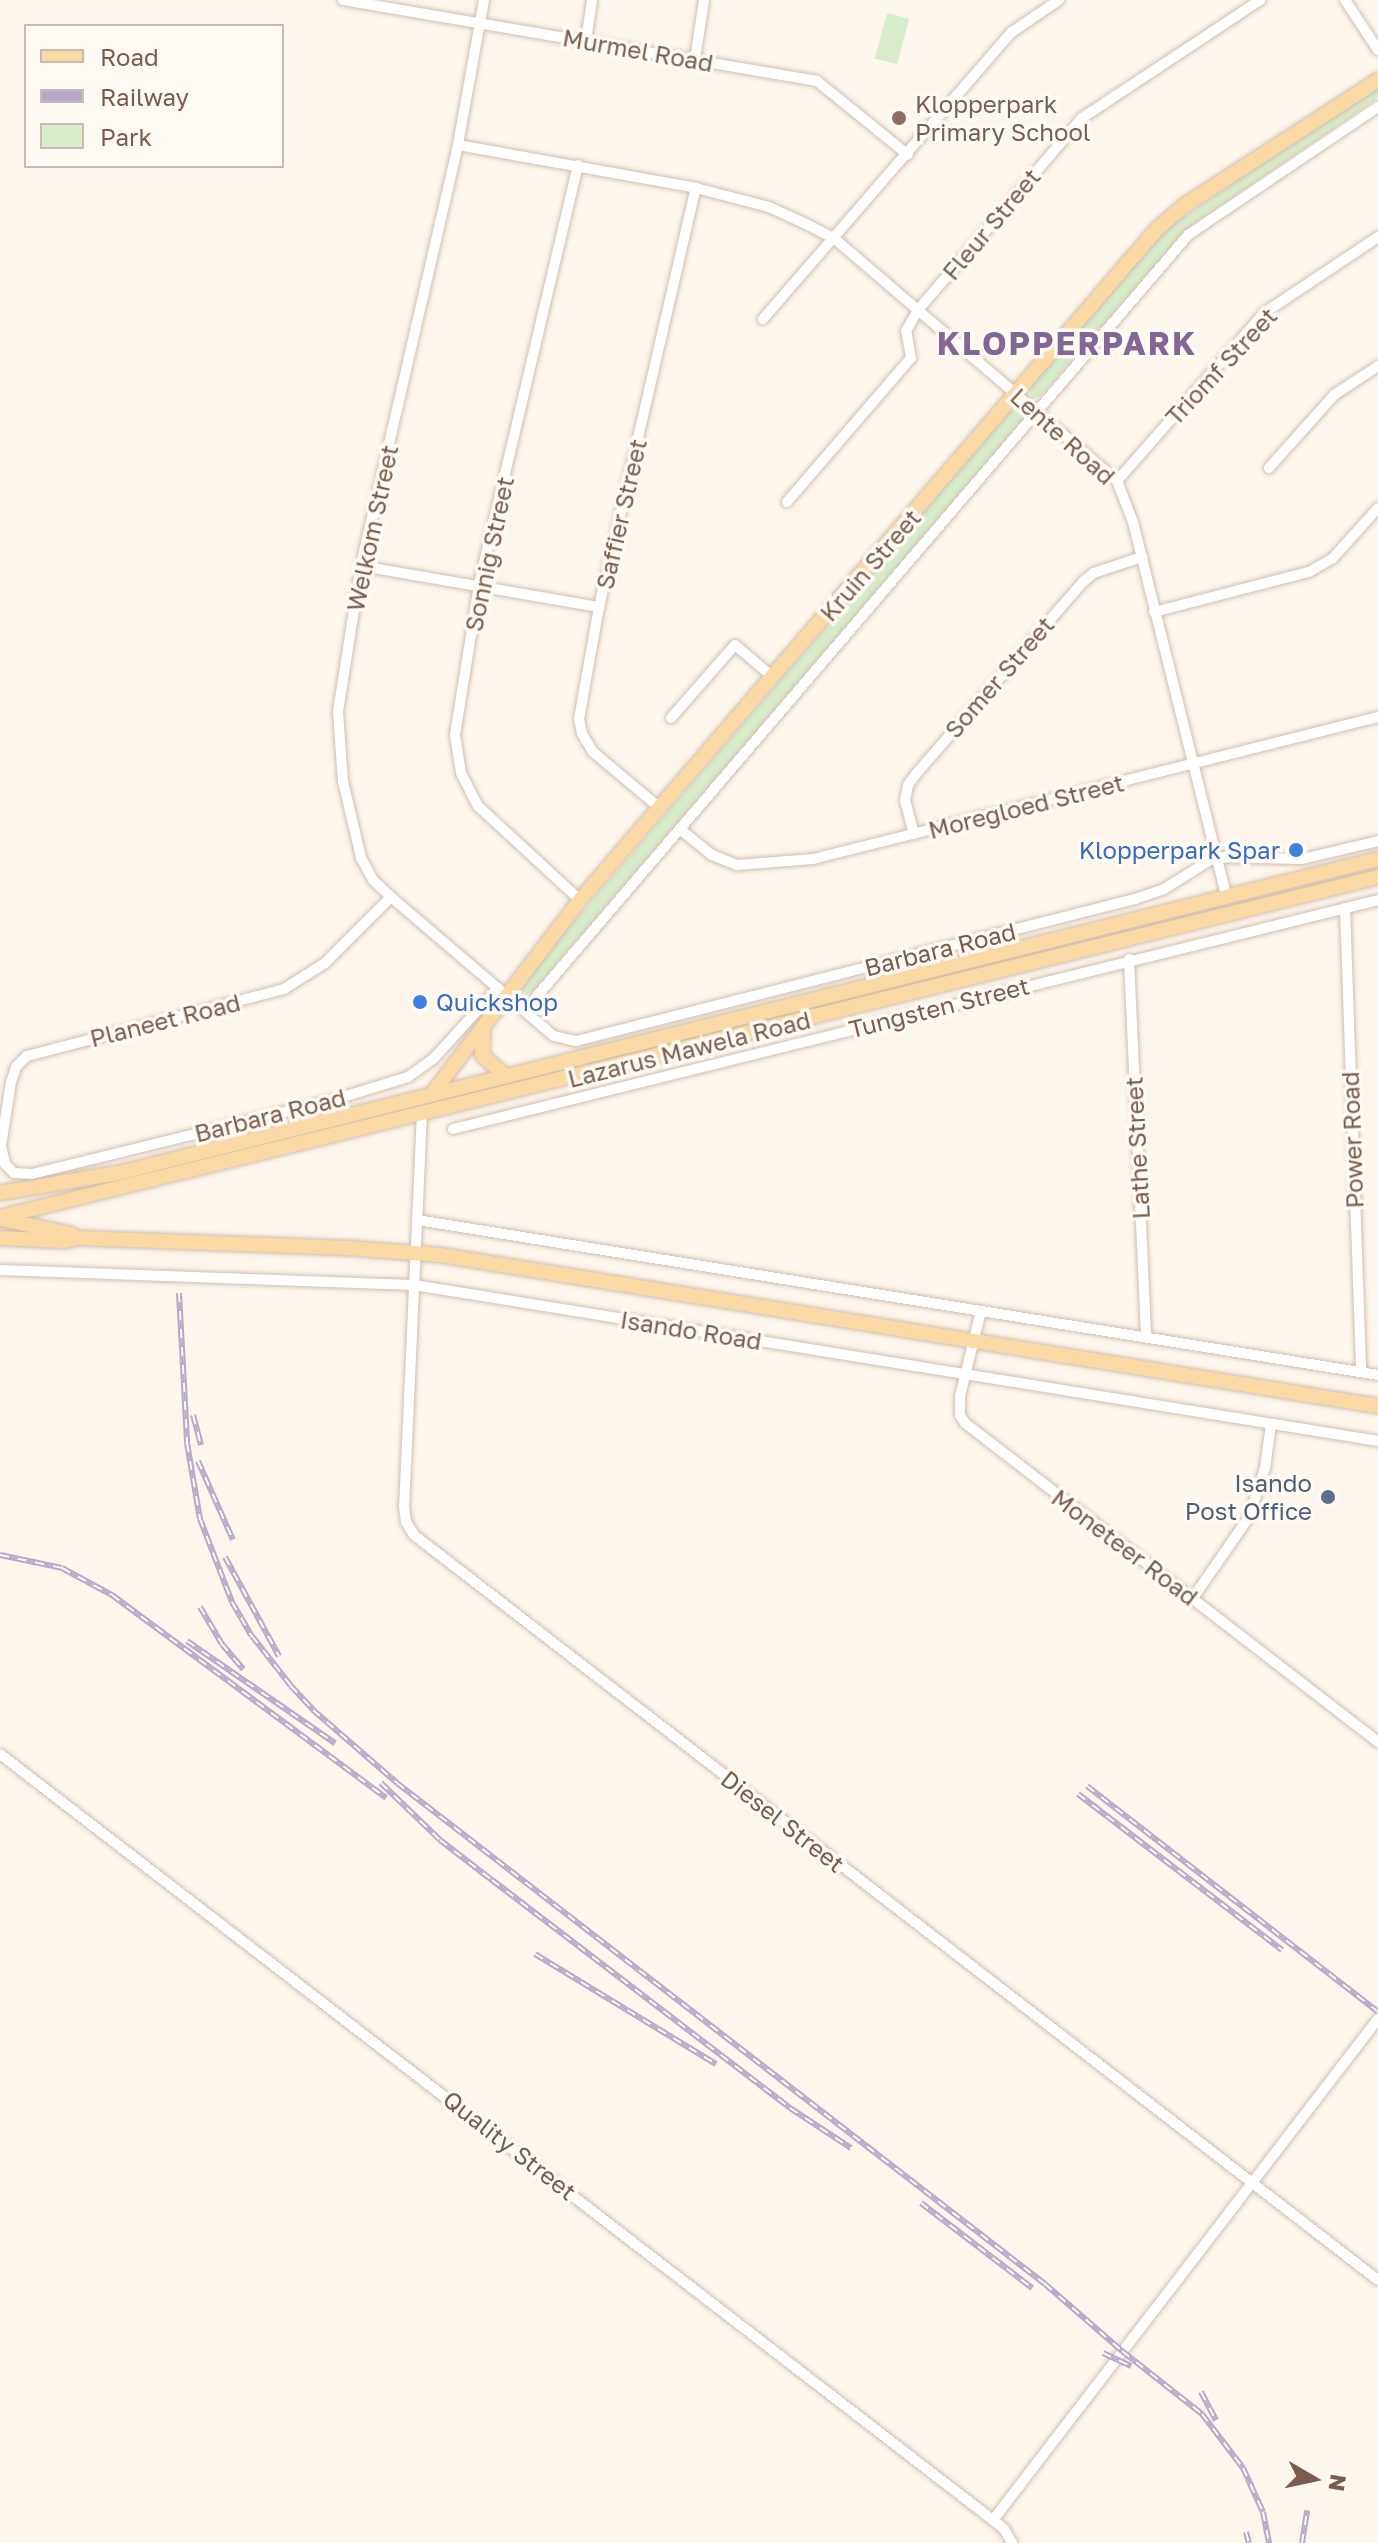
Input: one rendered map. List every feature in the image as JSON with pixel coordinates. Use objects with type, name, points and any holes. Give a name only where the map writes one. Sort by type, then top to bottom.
[{"type":"main road","name":"Kruin Street","points":[[422,1113],[485,1025],[503,993],[580,900],[1172,214],[1378,80]]},
{"type":"main road","name":"Lazarus Mawela Road","points":[[0,1193],[118,1173],[1378,859]]},
{"type":"main road","name":"Lazarus Mawela Road","points":[[0,1218],[1378,877]]},
{"type":"main road","points":[[1226,896],[1247,903],[1287,900]]},
{"type":"main road","points":[[485,1025],[482,1055],[505,1076]]},
{"type":"main road","name":"Isando Road","points":[[0,1218],[78,1238],[416,1253],[531,1267],[1378,1406]]},
{"type":"main road","name":"Isando Road","points":[[0,1238],[65,1241],[78,1238]]},
{"type":"street","name":"Murmel Road","points":[[343,0],[797,76],[824,84],[908,155]]},
{"type":"street","name":"Welkom Street","points":[[484,0],[458,145],[361,566],[338,712],[338,746],[366,871],[391,897],[503,993]]},
{"type":"street","points":[[586,41],[592,0]]},
{"type":"street","points":[[695,59],[704,0]]},
{"type":"street","points":[[763,319],[1012,32],[1059,0]]},
{"type":"street","name":"Fleur Street","points":[[918,310],[1082,118],[1260,0]]},
{"type":"street","points":[[1345,0],[1378,50]]},
{"type":"street","name":"Kruin Street","points":[[525,1010],[1188,235],[1378,107]]},
{"type":"street","name":"Lente Road","points":[[458,145],[696,188],[769,207],[835,239],[1117,481],[1126,499],[1142,557],[1226,896]]},
{"type":"street","name":"Sonnig Street","points":[[578,165],[479,585],[455,735],[461,773],[473,799],[488,818],[580,900]]},
{"type":"street","name":"Saffier Street","points":[[661,809],[600,760],[582,734],[579,719],[599,607],[696,188]]},
{"type":"street","name":"Triomf Street","points":[[1117,481],[1254,323],[1378,237]]},
{"type":"street","points":[[787,502],[911,358],[906,331],[918,310]]},
{"type":"street","points":[[1269,468],[1334,395],[1378,366]]},
{"type":"street","points":[[1154,612],[1309,572],[1333,558],[1378,508]]},
{"type":"street","name":"Somer Street","points":[[914,834],[905,801],[908,785],[916,774],[1084,581],[1094,573],[1142,557]]},
{"type":"street","points":[[361,566],[599,607]]},
{"type":"street","points":[[671,718],[735,645],[773,677]]},
{"type":"street","name":"Moregloed Street","points":[[681,830],[717,858],[750,866],[813,859],[1378,717]]},
{"type":"street","points":[[1215,857],[1302,859],[1378,841]]},
{"type":"street","name":"Barbara Road","points":[[9,1169],[26,1176],[330,1101],[408,1077],[434,1058],[503,993],[554,1036],[576,1041],[1135,899],[1164,889],[1215,857]]},
{"type":"street","name":"Planeet Road","points":[[9,1169],[1,1146],[6,1110],[13,1074],[27,1056],[284,989],[325,963],[391,897]]},
{"type":"street","name":"Tungsten Street","points":[[453,1129],[1129,959],[1378,900]]},
{"type":"street","name":"Power Road","points":[[1345,908],[1361,1372]]},
{"type":"street","name":"Lathe Street","points":[[1129,959],[1146,1337]]},
{"type":"street","points":[[416,1253],[422,1113]]},
{"type":"street","points":[[417,1220],[1378,1375]]},
{"type":"street","name":"Diesel Street","points":[[416,1253],[404,1506],[414,1535],[1378,2280]]},
{"type":"street","name":"Isando Road","points":[[0,1270],[414,1285],[1378,1441]]},
{"type":"street","name":"Moneteer Road","points":[[981,1311],[959,1406],[970,1428],[1378,1742]]},
{"type":"street","points":[[1193,1598],[1249,1517],[1263,1477],[1271,1424]]},
{"type":"street","name":"Quality Street","points":[[0,1754],[993,2520],[1004,2529],[1012,2543]]},
{"type":"street","points":[[993,2520],[1378,2019]]},
{"type":"green space","points":[[887,13],[909,19],[897,64],[875,58]]},
{"type":"green space","points":[[1378,85],[1378,98],[1188,228],[1040,397],[1032,399],[1029,389],[1041,373],[1163,231]]},
{"type":"green space","points":[[1022,410],[1023,420],[535,989],[522,999],[519,994],[542,959],[1010,411]]},
{"type":"railway","points":[[179,1293],[187,1443],[200,1519],[232,1602],[252,1636],[291,1686],[313,1710],[397,1783],[1045,2284],[1122,2351],[1202,2414],[1243,2468],[1263,2512],[1269,2543]]},
{"type":"railway","points":[[193,1415],[201,1445]]},
{"type":"railway","points":[[198,1461],[233,1540]]},
{"type":"railway","points":[[0,1555],[62,1568],[112,1595],[386,1798]]},
{"type":"railway","points":[[225,1557],[279,1656]]},
{"type":"railway","points":[[200,1607],[222,1644],[243,1669]]},
{"type":"railway","points":[[187,1641],[335,1743]]},
{"type":"railway","points":[[381,1783],[440,1840],[790,2108],[851,2148]]},
{"type":"railway","points":[[1087,1786],[1378,2012]]},
{"type":"railway","points":[[1078,1794],[1282,1950]]},
{"type":"railway","points":[[535,1954],[716,2064]]},
{"type":"railway","points":[[921,2203],[1032,2288]]},
{"type":"railway","points":[[1103,2353],[1131,2366]]},
{"type":"railway","points":[[1201,2392],[1216,2420]]},
{"type":"railway","points":[[1302,2543],[1307,2510]]},
{"type":"railway","points":[[1246,2532],[1249,2543]]},
{"type":"place","name":"Klopperpark Primary School","points":[[899,118]]},
{"type":"place","name":"Klopperpark Spar","points":[[1296,850]]},
{"type":"place","name":"Quickshop","points":[[420,1002]]},
{"type":"place","name":"Isando Post Office","points":[[1328,1497]]},
{"type":"district","name":"KLOPPERPARK","points":[[1067,343]]}]
